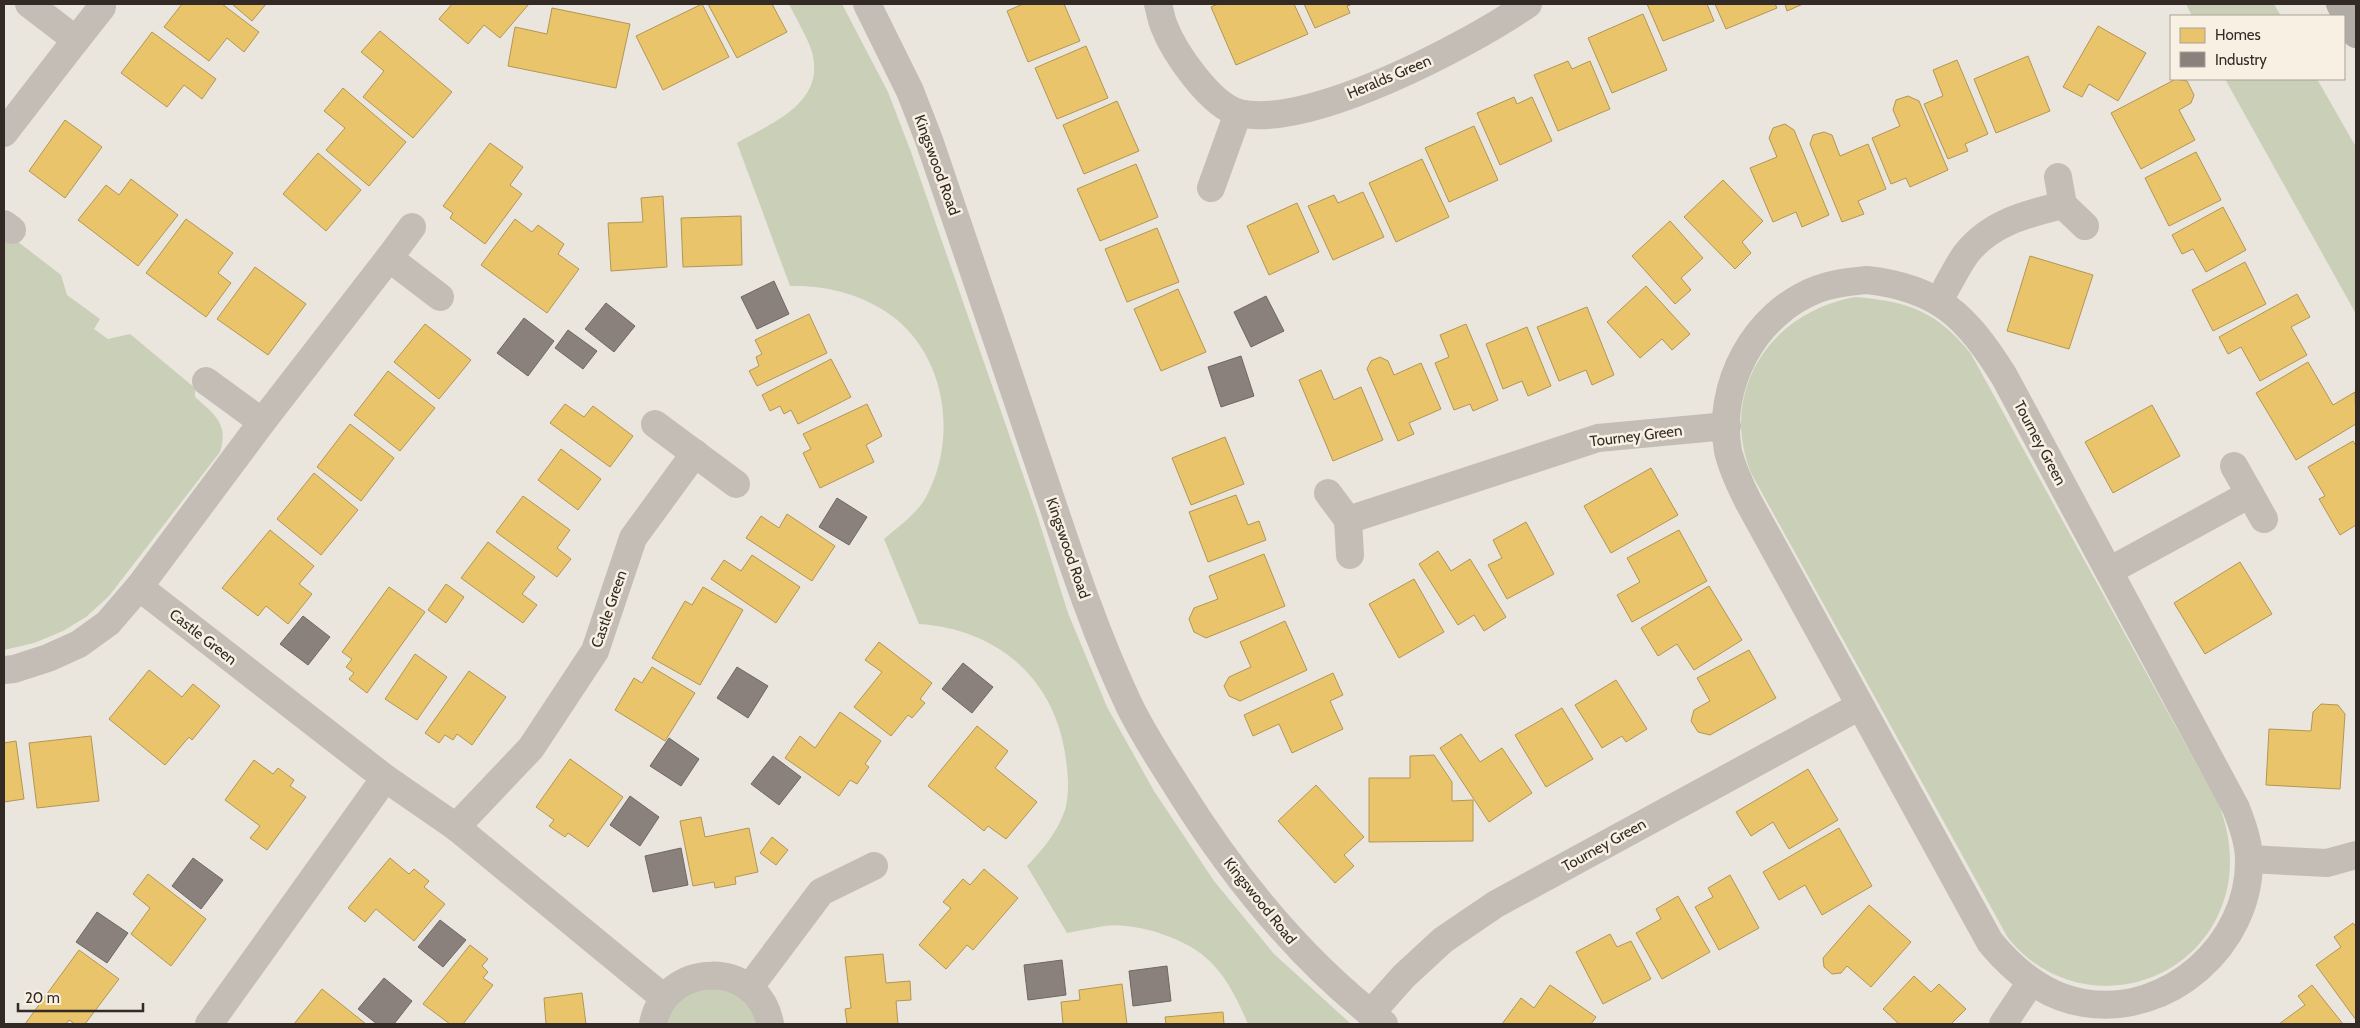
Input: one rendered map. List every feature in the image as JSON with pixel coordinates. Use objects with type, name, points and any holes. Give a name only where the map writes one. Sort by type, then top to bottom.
[{"type":"main road","points":[[2340,4],[2356,34]]},
{"type":"street","points":[[29,4],[76,40]]},
{"type":"street","name":"Kingswood Road","points":[[867,4],[910,91],[929,140],[1069,553],[1104,648],[1130,707],[1200,824],[1245,886],[1282,931],[1321,971],[1377,1019]]},
{"type":"street","points":[[1158,4],[1164,25],[1183,62],[1217,100],[1238,113],[1211,188]]},
{"type":"street","name":"Heralds Green","points":[[1238,113],[1279,114],[1318,105],[1367,88],[1440,56],[1495,27],[1528,4]]},
{"type":"street","points":[[4,133],[102,7]]},
{"type":"street","points":[[2058,176],[2063,205],[2085,226]]},
{"type":"street","points":[[1940,301],[1965,255],[1979,239],[1997,227],[2025,214],[2063,205]]},
{"type":"street","points":[[4,670],[14,669],[48,658],[79,644],[108,623],[139,587],[262,422],[412,227]]},
{"type":"street","points":[[389,258],[440,297]]},
{"type":"street","name":"Tourney Green","points":[[1866,280],[1891,283],[1940,301],[1963,320],[1984,344],[2004,376],[2227,786],[2244,832],[2249,859],[2246,889],[2236,917],[2221,944],[2206,962],[2178,986],[2150,997],[2118,1004],[2083,1003],[2056,994],[2031,982],[2008,964],[1990,942],[1748,501],[1728,451],[1729,397],[1736,371],[1749,346],[1769,323],[1792,303],[1816,290],[1841,282],[1866,280]]},
{"type":"street","points":[[206,381],[262,422]]},
{"type":"street","points":[[654,424],[736,484]]},
{"type":"street","name":"Tourney Green","points":[[1348,520],[1598,438],[1727,426]]},
{"type":"street","name":"Castle Green","points":[[456,827],[531,748],[595,651],[633,538],[695,453]]},
{"type":"street","points":[[2234,466],[2264,519]]},
{"type":"street","points":[[1328,494],[1348,520],[1350,555]]},
{"type":"street","points":[[2109,571],[2250,494]]},
{"type":"street","name":"Castle Green","points":[[139,587],[385,778],[456,827],[664,998]]},
{"type":"street","name":"Tourney Green","points":[[1377,1019],[1404,976],[1444,940],[1496,904],[1860,706]]},
{"type":"street","points":[[209,1024],[385,778]]},
{"type":"street","points":[[2249,859],[2327,863],[2356,855]]},
{"type":"street","points":[[749,988],[821,892],[874,866]]},
{"type":"street","points":[[652,1024],[654,1014],[664,998],[678,985],[695,977],[714,974],[733,978],[749,988],[761,1001],[770,1024]]},
{"type":"street","points":[[2003,1024],[2031,982]]},
{"type":"green space","points":[[789,4],[842,4],[888,92],[911,152],[1038,518],[1068,613],[1107,707],[1154,791],[1214,881],[1274,954],[1351,1024],[1248,1024],[1235,997],[1219,971],[1205,957],[1184,943],[1171,937],[1129,926],[1104,926],[1067,933],[1027,866],[1054,833],[1065,810],[1068,796],[1065,753],[1058,726],[1048,701],[1034,680],[1016,661],[995,647],[972,635],[947,628],[919,624],[884,539],[906,520],[925,499],[935,477],[941,453],[944,428],[942,404],[936,380],[927,357],[913,337],[896,319],[872,304],[846,293],[818,287],[790,286],[737,143],[780,119],[793,109],[804,98],[811,85],[814,70],[812,52]]},
{"type":"green space","points":[[2186,4],[2274,4],[2280,15],[2192,15]]},
{"type":"green space","points":[[2226,80],[2318,80],[2356,147],[2356,314]]},
{"type":"green space","points":[[4,235],[13,238],[61,275],[67,295],[100,319],[94,329],[108,339],[130,334],[195,388],[195,397],[214,415],[223,434],[220,452],[109,596],[86,617],[63,631],[34,643],[4,650]]},
{"type":"green space","points":[[1855,297],[1891,302],[1920,311],[1946,328],[1971,354],[2220,807],[2229,842],[2230,869],[2218,916],[2197,946],[2170,968],[2138,982],[2104,986],[2069,980],[2037,965],[2008,938],[1751,473],[1743,442],[1742,413],[1747,385],[1759,359],[1776,337],[1799,319],[1825,305]]},
{"type":"green space","points":[[717,983],[747,1000],[757,1024],[660,1024],[670,1001]]},
{"type":"building: Homes","points":[[182,4],[222,4],[259,32],[244,52],[227,38],[209,61],[164,27]]},
{"type":"building: Homes","points":[[232,4],[266,4],[252,21]]},
{"type":"building: Homes","points":[[452,4],[529,4],[500,38],[484,25],[468,44],[439,19]]},
{"type":"building: Homes","points":[[702,4],[729,57],[663,90],[636,36]]},
{"type":"building: Homes","points":[[708,4],[772,4],[787,32],[737,58]]},
{"type":"building: Homes","points":[[1023,4],[1064,4],[1080,41],[1028,62],[1007,11]]},
{"type":"building: Homes","points":[[1218,4],[1294,4],[1308,34],[1236,65],[1211,7]]},
{"type":"building: Homes","points":[[1304,4],[1353,4],[1347,6],[1350,13],[1315,28]]},
{"type":"building: Homes","points":[[1647,4],[1707,4],[1714,21],[1663,41]]},
{"type":"building: Homes","points":[[1715,4],[1775,4],[1777,8],[1726,29]]},
{"type":"building: Homes","points":[[1785,4],[1803,4],[1787,11]]},
{"type":"building: Homes","points":[[552,8],[630,24],[616,88],[508,66],[515,27],[547,34]]},
{"type":"building: Homes","points":[[1643,14],[1667,70],[1612,93],[1588,38]]},
{"type":"building: Homes","points":[[2098,26],[2146,53],[2118,101],[2089,84],[2082,97],[2063,87]]},
{"type":"building: Homes","points":[[380,31],[452,92],[413,138],[363,97],[384,71],[361,52]]},
{"type":"building: Homes","points":[[152,32],[216,79],[202,99],[184,85],[167,107],[121,73]]},
{"type":"building: Homes","points":[[1086,46],[1108,98],[1057,119],[1035,68]]},
{"type":"building: Homes","points":[[2028,56],[2050,111],[1996,133],[1974,79]]},
{"type":"building: Homes","points":[[1957,60],[1988,134],[1965,144],[1968,151],[1948,159],[1924,104],[1943,96],[1933,70]]},
{"type":"building: Homes","points":[[1568,61],[1572,69],[1590,61],[1610,109],[1558,131],[1534,75]]},
{"type":"building: Homes","points":[[2174,80],[2187,81],[2194,95],[2191,103],[2179,110],[2195,140],[2141,169],[2111,113]]},
{"type":"building: Homes","points":[[343,88],[406,142],[369,186],[326,150],[345,128],[324,111]]},
{"type":"building: Homes","points":[[1908,96],[1919,101],[1948,170],[1910,187],[1906,178],[1891,184],[1872,138],[1900,126],[1893,110],[1896,100]]},
{"type":"building: Homes","points":[[1514,97],[1517,104],[1532,97],[1552,141],[1500,165],[1477,113]]},
{"type":"building: Homes","points":[[1117,101],[1139,151],[1084,174],[1063,125]]},
{"type":"building: Homes","points":[[65,120],[102,147],[65,198],[29,171]]},
{"type":"building: Homes","points":[[1785,124],[1794,130],[1829,215],[1802,227],[1796,212],[1773,222],[1750,168],[1777,157],[1769,138],[1773,128]]},
{"type":"building: Homes","points":[[1474,126],[1498,180],[1449,202],[1425,148]]},
{"type":"building: Homes","points":[[1824,132],[1832,135],[1840,156],[1868,144],[1886,189],[1858,201],[1864,214],[1842,222],[1810,144],[1813,135]]},
{"type":"building: Homes","points":[[490,143],[523,167],[510,185],[522,194],[485,244],[450,218],[453,213],[443,206]]},
{"type":"building: Homes","points":[[2196,152],[2221,200],[2169,226],[2145,178]]},
{"type":"building: Homes","points":[[318,153],[361,190],[326,231],[283,194]]},
{"type":"building: Homes","points":[[1422,159],[1449,217],[1396,242],[1369,183]]},
{"type":"building: Homes","points":[[1136,164],[1158,217],[1100,241],[1077,189]]},
{"type":"building: Homes","points":[[131,179],[178,215],[138,266],[78,220],[106,185],[119,195]]},
{"type":"building: Homes","points":[[1723,180],[1763,221],[1742,242],[1751,253],[1735,269],[1684,217]]},
{"type":"building: Homes","points":[[1363,192],[1384,237],[1333,260],[1308,206],[1334,195],[1338,203]]},
{"type":"building: Homes","points":[[663,196],[667,267],[611,271],[608,223],[643,222],[641,198]]},
{"type":"building: Homes","points":[[1297,203],[1319,252],[1269,275],[1247,226]]},
{"type":"building: Homes","points":[[2223,207],[2246,250],[2206,272],[2193,249],[2182,254],[2172,235]]},
{"type":"building: Homes","points":[[741,216],[742,265],[683,267],[681,218]]},
{"type":"building: Homes","points":[[186,219],[233,253],[218,273],[231,283],[206,317],[146,273]]},
{"type":"building: Homes","points":[[515,219],[532,232],[538,225],[564,244],[558,254],[579,269],[547,313],[481,265]]},
{"type":"building: Homes","points":[[1670,221],[1703,258],[1681,278],[1691,290],[1675,304],[1632,256]]},
{"type":"building: Homes","points":[[1157,228],[1179,282],[1127,302],[1105,249]]},
{"type":"building: Homes","points":[[2030,256],[2093,275],[2069,349],[2007,331]]},
{"type":"building: Homes","points":[[2245,262],[2266,304],[2213,331],[2192,290]]},
{"type":"building: Homes","points":[[255,267],[306,304],[268,355],[217,319]]},
{"type":"building: Homes","points":[[1646,286],[1690,334],[1672,350],[1662,339],[1640,358],[1607,322]]},
{"type":"building: Homes","points":[[1178,289],[1206,352],[1161,371],[1134,309]]},
{"type":"building: Homes","points":[[2297,294],[2310,317],[2291,327],[2307,355],[2260,381],[2241,347],[2228,354],[2219,337]]},
{"type":"building: Homes","points":[[1587,307],[1614,375],[1592,385],[1586,370],[1559,381],[1537,327]]},
{"type":"building: Homes","points":[[809,314],[827,353],[757,386],[749,371],[759,366],[756,357],[762,354],[755,340]]},
{"type":"building: Homes","points":[[425,324],[471,360],[439,399],[394,362]]},
{"type":"building: Homes","points":[[1466,324],[1498,400],[1473,411],[1470,404],[1454,410],[1435,363],[1449,357],[1440,335]]},
{"type":"building: Homes","points":[[1527,327],[1551,386],[1528,396],[1522,381],[1503,389],[1486,344]]},
{"type":"building: Homes","points":[[1380,357],[1388,361],[1394,375],[1421,363],[1441,409],[1409,423],[1414,434],[1398,441],[1367,369],[1371,361]]},
{"type":"building: Homes","points":[[831,359],[851,397],[798,424],[791,410],[784,414],[780,406],[770,411],[762,395]]},
{"type":"building: Homes","points":[[2308,362],[2333,405],[2355,392],[2356,424],[2296,460],[2256,393]]},
{"type":"building: Homes","points":[[1321,370],[1334,400],[1361,387],[1383,440],[1333,461],[1299,380]]},
{"type":"building: Homes","points":[[388,371],[435,408],[400,451],[354,415]]},
{"type":"building: Homes","points":[[565,404],[584,417],[593,406],[633,436],[610,467],[550,423]]},
{"type":"building: Homes","points":[[867,404],[882,436],[866,445],[874,462],[820,488],[803,453],[811,449],[803,434]]},
{"type":"building: Homes","points":[[2152,405],[2180,456],[2113,493],[2085,442]]},
{"type":"building: Homes","points":[[350,424],[394,458],[361,501],[317,467]]},
{"type":"building: Homes","points":[[1225,437],[1244,484],[1191,505],[1172,458]]},
{"type":"building: Homes","points":[[2353,441],[2356,446],[2356,525],[2340,535],[2319,499],[2325,496],[2308,467]]},
{"type":"building: Homes","points":[[561,449],[601,479],[578,510],[538,480]]},
{"type":"building: Homes","points":[[1651,468],[1678,515],[1611,553],[1584,506]]},
{"type":"building: Homes","points":[[314,473],[358,510],[321,555],[277,519]]},
{"type":"building: Homes","points":[[1236,495],[1248,525],[1259,521],[1266,540],[1208,562],[1189,512]]},
{"type":"building: Homes","points":[[523,496],[570,530],[557,548],[571,559],[557,577],[496,532]]},
{"type":"building: Homes","points":[[787,514],[835,546],[812,581],[746,538],[761,516],[779,528]]},
{"type":"building: Homes","points":[[1526,522],[1554,574],[1507,599],[1488,565],[1502,558],[1493,540]]},
{"type":"building: Homes","points":[[270,530],[314,566],[299,584],[312,594],[288,624],[266,606],[258,616],[222,588]]},
{"type":"building: Homes","points":[[1679,530],[1707,581],[1632,622],[1617,595],[1640,582],[1627,558]]},
{"type":"building: Homes","points":[[488,542],[535,577],[522,594],[537,605],[523,623],[461,578]]},
{"type":"building: Homes","points":[[1438,551],[1451,571],[1470,559],[1506,617],[1484,631],[1474,615],[1458,625],[1419,564]]},
{"type":"building: Homes","points":[[1264,554],[1285,606],[1206,638],[1194,632],[1189,619],[1194,608],[1218,599],[1209,576]]},
{"type":"building: Homes","points":[[752,555],[800,587],[776,623],[711,579],[724,560],[741,571]]},
{"type":"building: Homes","points":[[2240,562],[2272,614],[2205,654],[2174,603]]},
{"type":"building: Homes","points":[[1414,579],[1444,632],[1399,658],[1369,604]]},
{"type":"building: Homes","points":[[446,584],[464,597],[446,623],[428,610]]},
{"type":"building: Homes","points":[[1709,586],[1742,640],[1694,670],[1677,644],[1658,656],[1641,628]]},
{"type":"building: Homes","points":[[389,587],[425,612],[367,693],[349,679],[354,673],[346,667],[352,659],[342,652]]},
{"type":"building: Homes","points":[[703,587],[743,610],[700,685],[652,658],[685,601],[692,605]]},
{"type":"building: Homes","points":[[1285,621],[1307,670],[1240,701],[1229,696],[1224,686],[1229,677],[1251,667],[1240,642]]},
{"type":"building: Homes","points":[[879,642],[932,683],[920,699],[925,703],[912,718],[908,715],[891,736],[854,707],[882,672],[865,660]]},
{"type":"building: Homes","points":[[1749,650],[1776,698],[1710,735],[1698,732],[1691,721],[1694,710],[1710,701],[1697,678]]},
{"type":"building: Homes","points":[[415,654],[447,677],[417,720],[385,699]]},
{"type":"building: Homes","points":[[652,667],[695,693],[665,741],[615,710],[634,678],[642,683]]},
{"type":"building: Homes","points":[[149,670],[182,697],[193,684],[220,706],[192,740],[189,737],[165,765],[109,719]]},
{"type":"building: Homes","points":[[469,671],[506,697],[472,745],[457,734],[453,740],[445,735],[439,743],[425,733]]},
{"type":"building: Homes","points":[[1333,673],[1343,695],[1330,701],[1343,729],[1292,753],[1279,724],[1253,736],[1244,715]]},
{"type":"building: Homes","points":[[1616,680],[1647,729],[1626,742],[1622,736],[1602,748],[1575,705]]},
{"type":"building: Homes","points":[[2321,704],[2338,705],[2345,714],[2340,789],[2266,785],[2269,729],[2311,731],[2313,712]]},
{"type":"building: Homes","points":[[1562,708],[1593,759],[1546,787],[1515,735]]},
{"type":"building: Homes","points":[[840,712],[881,741],[865,764],[869,767],[857,784],[850,780],[839,796],[785,758],[800,736],[815,748]]},
{"type":"building: Homes","points":[[977,726],[1008,751],[995,768],[1037,802],[1006,839],[988,826],[984,831],[928,786]]},
{"type":"building: Homes","points":[[1461,734],[1480,762],[1502,748],[1532,793],[1489,822],[1440,748]]},
{"type":"building: Homes","points":[[91,736],[99,801],[37,808],[29,743]]},
{"type":"building: Homes","points":[[16,741],[24,799],[4,802],[4,743]]},
{"type":"building: Homes","points":[[1434,755],[1452,782],[1452,801],[1473,800],[1473,841],[1369,842],[1369,778],[1410,778],[1410,756]]},
{"type":"building: Homes","points":[[570,759],[623,797],[588,847],[568,833],[565,837],[549,826],[554,820],[536,807]]},
{"type":"building: Homes","points":[[254,760],[273,774],[278,768],[294,780],[290,786],[306,797],[267,850],[250,838],[260,826],[225,800]]},
{"type":"building: Homes","points":[[1808,769],[1838,820],[1789,849],[1773,822],[1751,836],[1736,812]]},
{"type":"building: Homes","points":[[1316,785],[1364,837],[1344,855],[1354,866],[1335,883],[1278,821]]},
{"type":"building: Homes","points":[[701,817],[705,837],[749,828],[758,872],[735,877],[736,884],[715,888],[714,882],[693,886],[680,821]]},
{"type":"building: Homes","points":[[1839,828],[1872,886],[1822,915],[1805,885],[1779,900],[1763,872]]},
{"type":"building: Homes","points":[[772,837],[788,850],[776,865],[760,853]]},
{"type":"building: Homes","points":[[390,858],[409,874],[414,869],[429,881],[424,887],[445,904],[414,941],[376,909],[365,922],[348,908]]},
{"type":"building: Homes","points":[[984,869],[1018,898],[973,950],[967,945],[946,969],[919,945],[951,908],[943,902],[963,879],[970,885]]},
{"type":"building: Homes","points":[[148,874],[206,919],[171,966],[131,934],[150,908],[133,894]]},
{"type":"building: Homes","points":[[1730,875],[1759,928],[1719,950],[1695,907],[1713,897],[1708,888]]},
{"type":"building: Homes","points":[[1678,896],[1710,952],[1662,979],[1636,933],[1661,919],[1656,909]]},
{"type":"building: Homes","points":[[1869,905],[1911,942],[1871,987],[1847,966],[1841,973],[1832,974],[1824,967],[1823,958]]},
{"type":"building: Homes","points":[[2353,923],[2356,927],[2356,1020],[2316,965],[2341,947],[2334,937]]},
{"type":"building: Homes","points":[[1610,934],[1617,947],[1631,941],[1651,979],[1603,1004],[1576,952]]},
{"type":"building: Homes","points":[[470,945],[488,959],[482,966],[488,972],[483,978],[493,985],[463,1024],[450,1024],[423,1004]]},
{"type":"building: Homes","points":[[79,950],[119,979],[85,1024],[75,1024],[69,1020],[66,1024],[25,1024]]},
{"type":"building: Homes","points":[[883,954],[886,983],[910,981],[911,1000],[896,1001],[898,1024],[847,1024],[845,1009],[851,1008],[845,957]]},
{"type":"building: Homes","points":[[1914,976],[1931,992],[1939,984],[1966,1009],[1951,1024],[1899,1024],[1883,1009]]},
{"type":"building: Homes","points":[[1122,984],[1127,1024],[1063,1024],[1061,1002],[1080,1000],[1079,990]]},
{"type":"building: Homes","points":[[1550,985],[1596,1017],[1591,1024],[1502,1024],[1521,998],[1534,1008]]},
{"type":"building: Homes","points":[[2312,985],[2343,1024],[2279,1024],[2305,1005],[2298,996]]},
{"type":"building: Homes","points":[[322,989],[366,1024],[294,1024]]},
{"type":"building: Homes","points":[[582,993],[586,1024],[546,1024],[544,998]]},
{"type":"building: Homes","points":[[1223,1012],[1224,1024],[1166,1024],[1165,1017]]},
{"type":"building: Industry","points":[[774,281],[789,314],[757,329],[741,297]]},
{"type":"building: Industry","points":[[1266,296],[1284,331],[1251,347],[1234,312]]},
{"type":"building: Industry","points":[[606,303],[635,326],[614,352],[585,329]]},
{"type":"building: Industry","points":[[524,318],[554,341],[528,376],[497,353]]},
{"type":"building: Industry","points":[[568,330],[597,351],[583,369],[555,348]]},
{"type":"building: Industry","points":[[1241,356],[1254,396],[1221,407],[1208,367]]},
{"type":"building: Industry","points":[[837,498],[867,517],[849,545],[819,527]]},
{"type":"building: Industry","points":[[303,616],[330,637],[308,665],[280,644]]},
{"type":"building: Industry","points":[[963,663],[993,687],[972,713],[942,689]]},
{"type":"building: Industry","points":[[737,667],[768,686],[748,718],[717,698]]},
{"type":"building: Industry","points":[[669,738],[699,759],[681,786],[650,766]]},
{"type":"building: Industry","points":[[773,756],[801,777],[779,805],[751,784]]},
{"type":"building: Industry","points":[[630,796],[659,817],[640,846],[610,825]]},
{"type":"building: Industry","points":[[681,848],[688,885],[653,892],[645,856]]},
{"type":"building: Industry","points":[[193,858],[223,880],[201,909],[172,886]]},
{"type":"building: Industry","points":[[97,912],[128,933],[107,963],[76,942]]},
{"type":"building: Industry","points":[[440,920],[466,940],[443,967],[418,947]]},
{"type":"building: Industry","points":[[1062,960],[1066,995],[1028,1000],[1024,965]]},
{"type":"building: Industry","points":[[1167,966],[1171,1001],[1133,1006],[1129,971]]},
{"type":"building: Industry","points":[[384,978],[412,1001],[394,1024],[377,1024],[358,1009]]}]
